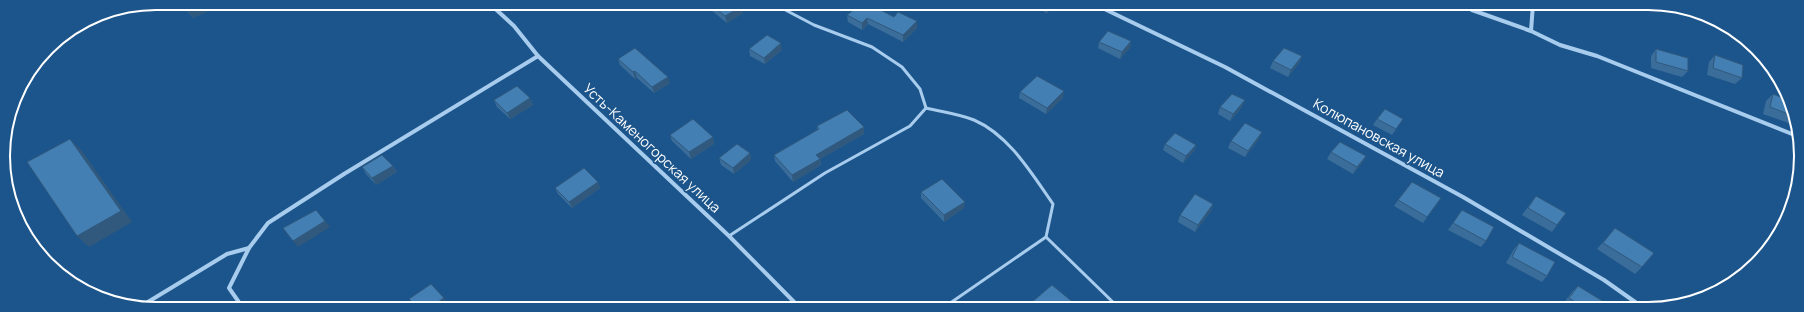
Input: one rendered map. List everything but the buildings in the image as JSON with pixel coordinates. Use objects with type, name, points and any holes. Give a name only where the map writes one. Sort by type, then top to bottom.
[{"type":"street","name":"Усть-Каменогорская улица","points":[[497,10],[514,26],[538,56],[729,236],[794,302]]},
{"type":"street","name":"Колюпановская улица","points":[[1107,10],[1225,66],[1463,197],[1604,280],[1635,302]]},
{"type":"street","points":[[1472,10],[1531,31],[1560,45],[1597,56],[1792,134]]},
{"type":"street","points":[[1531,31],[1533,10]]},
{"type":"street","points":[[239,302],[229,288],[249,248],[268,223],[344,174],[538,56]]},
{"type":"street","points":[[148,302],[227,254],[249,248]]},
{"type":"lane","points":[[785,10],[814,25],[872,47],[902,67],[920,89],[926,108]]},
{"type":"lane","points":[[729,236],[825,174],[910,126],[926,108]]},
{"type":"lane","points":[[926,108],[975,120],[1003,139],[1036,179],[1053,204],[1046,237],[952,302]]},
{"type":"lane","points":[[1046,237],[1113,302]]}]
